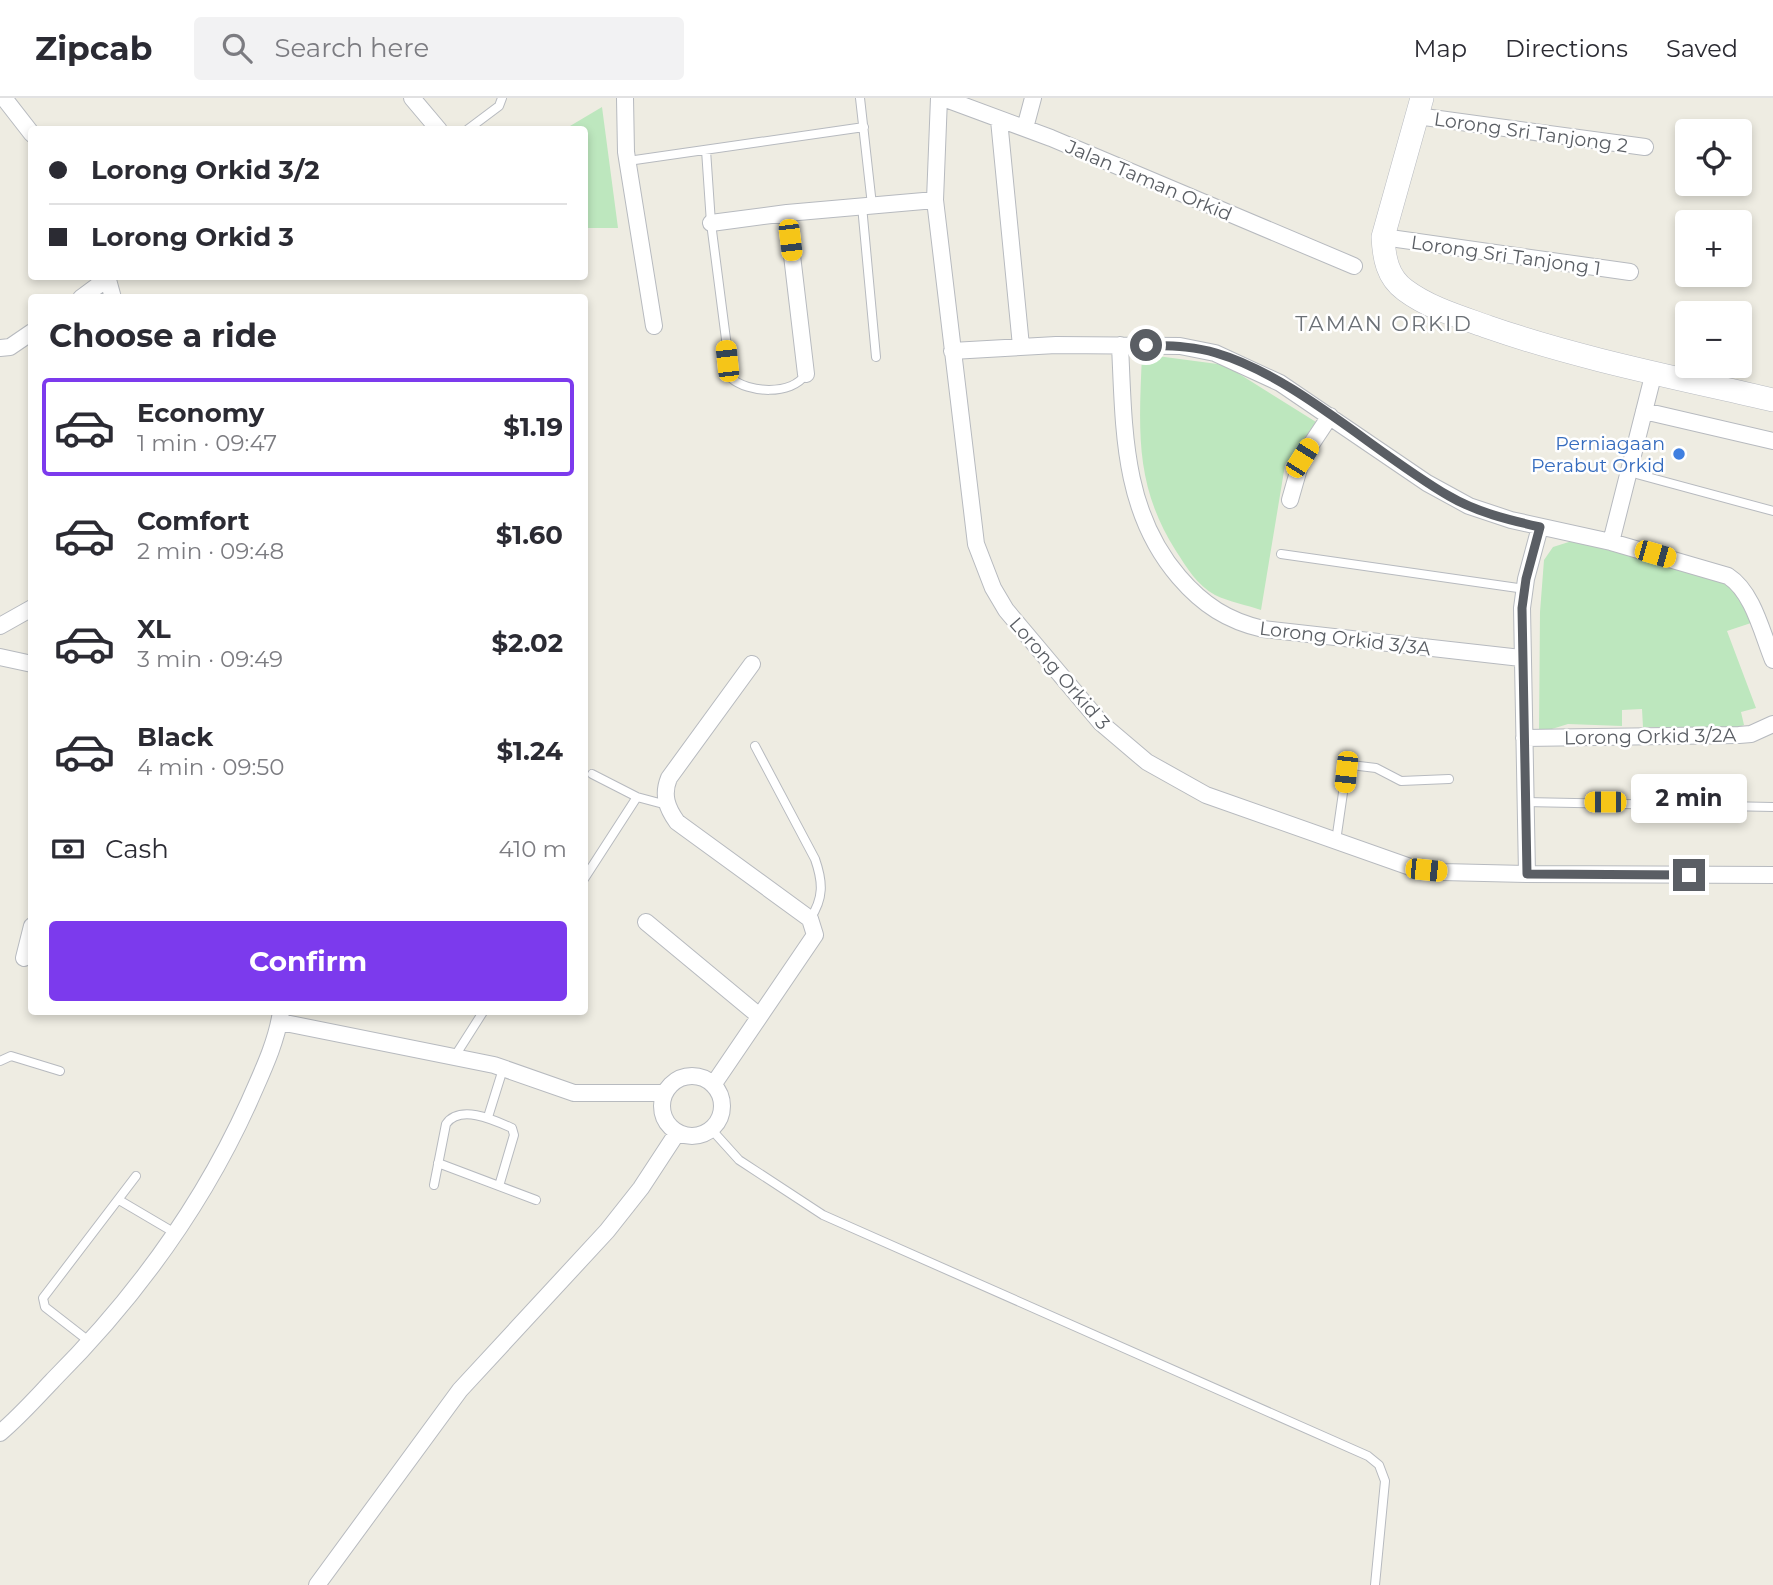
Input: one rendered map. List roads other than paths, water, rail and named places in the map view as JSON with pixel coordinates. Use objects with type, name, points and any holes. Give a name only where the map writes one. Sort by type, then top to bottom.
[{"type":"main road","points":[[1420,107],[1383,237],[1385,259],[1392,276],[1404,289],[1427,303],[1506,333],[1773,400]]},
{"type":"street","points":[[4,98],[28,129]]},
{"type":"street","points":[[412,98],[436,126]]},
{"type":"street","points":[[625,98],[628,161],[653,326]]},
{"type":"street","name":"Jalan Taman Orkid","points":[[941,98],[1026,128],[1354,266]]},
{"type":"street","name":"Lorong Orkid 3","points":[[941,98],[935,200],[972,524],[993,588],[1006,610],[1101,723],[1147,762],[1206,795],[1426,870],[1527,874],[1773,875]]},
{"type":"street","points":[[1026,128],[1033,98]]},
{"type":"street","name":"Lorong Sri Tanjong 2","points":[[1420,107],[1644,147]]},
{"type":"street","points":[[999,120],[1021,346]]},
{"type":"street","points":[[711,223],[787,213],[935,200]]},
{"type":"street","points":[[787,213],[806,374]]},
{"type":"street","name":"Lorong Sri Tanjong 1","points":[[1383,237],[1630,272]]},
{"type":"street","points":[[86,294],[104,280]]},
{"type":"street","points":[[1,352],[28,335]]},
{"type":"street","points":[[952,351],[1021,346],[1119,345],[1189,348],[1231,358],[1264,374],[1450,497],[1491,514],[1611,542],[1720,573],[1735,580],[1751,605],[1773,660]]},
{"type":"street","name":"Lorong Orkid 3/3A","points":[[1119,345],[1126,456],[1139,512],[1163,559],[1208,606],[1230,619],[1263,629],[1521,658]]},
{"type":"street","points":[[1611,542],[1654,372]]},
{"type":"street","points":[[1644,411],[1773,441]]},
{"type":"street","points":[[1290,500],[1302,458],[1330,416]]},
{"type":"street","points":[[1527,874],[1521,658],[1525,589],[1540,527]]},
{"type":"street","points":[[0,626],[28,610]]},
{"type":"street","points":[[0,657],[28,663]]},
{"type":"street","points":[[713,1085],[758,1015],[813,942],[815,927],[810,919],[677,822],[667,805],[665,788],[669,778],[752,664]]},
{"type":"street","name":"Lorong Orkid 3/2A","points":[[1524,738],[1738,735],[1751,734],[1773,724]]},
{"type":"street","points":[[646,922],[758,1015]]},
{"type":"street","points":[[24,958],[28,942]]},
{"type":"street","points":[[0,1433],[90,1342],[175,1233],[209,1183],[272,1050],[281,1017],[386,1046],[455,1056],[503,1069],[574,1094],[664,1094]]},
{"type":"street","points":[[696,1076],[713,1085],[722,1102],[721,1112],[712,1129],[694,1136],[677,1133],[663,1116],[664,1094],[677,1079],[696,1076]]},
{"type":"street","points":[[317,1585],[460,1390],[607,1231],[641,1188],[677,1133]]},
{"type":"lane","points":[[472,126],[499,106],[502,98]]},
{"type":"lane","points":[[860,98],[876,357]]},
{"type":"lane","points":[[628,161],[863,127]]},
{"type":"lane","points":[[706,150],[711,223],[731,377],[742,387],[774,389],[795,384],[806,374]]},
{"type":"lane","points":[[1629,472],[1773,511]]},
{"type":"lane","points":[[1282,554],[1525,589]]},
{"type":"lane","points":[[755,746],[815,859],[822,878],[820,904],[810,919]]},
{"type":"lane","points":[[1336,841],[1346,772],[1351,765],[1376,768],[1401,781],[1449,779]]},
{"type":"lane","points":[[592,774],[637,797],[667,805]]},
{"type":"lane","points":[[588,873],[637,797]]},
{"type":"lane","points":[[1525,802],[1773,807]]},
{"type":"lane","points":[[455,1056],[481,1015]]},
{"type":"lane","points":[[0,1061],[11,1056],[60,1071]]},
{"type":"lane","points":[[488,1117],[503,1069]]},
{"type":"lane","points":[[434,1185],[451,1118],[460,1115],[488,1117],[512,1128],[514,1135],[499,1186]]},
{"type":"lane","points":[[712,1129],[739,1160],[823,1215],[1368,1457],[1379,1465],[1385,1481],[1374,1585]]},
{"type":"lane","points":[[438,1163],[536,1200]]},
{"type":"lane","points":[[90,1342],[45,1307],[43,1298],[136,1176]]},
{"type":"lane","points":[[119,1200],[175,1233]]},
{"type":"place","name":"Perniagaan Perabut Orkid","points":[[1679,454]]},
{"type":"district","name":"TAMAN ORKID","points":[[1384,324]]}]
